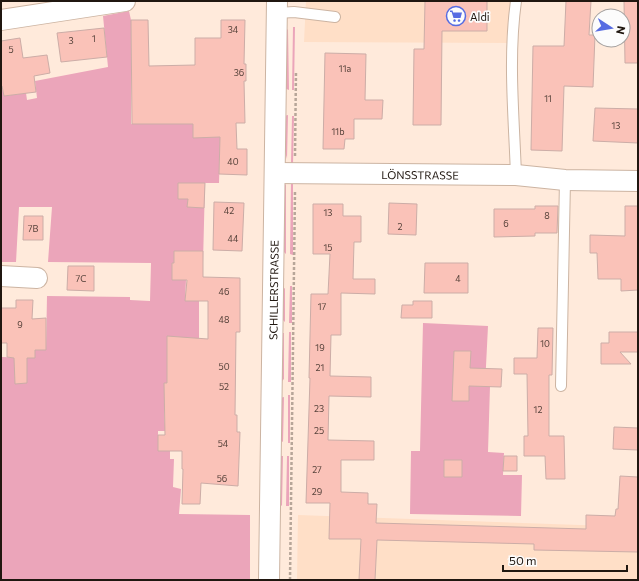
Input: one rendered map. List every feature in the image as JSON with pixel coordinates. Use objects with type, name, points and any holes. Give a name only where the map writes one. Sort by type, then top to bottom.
[{"type":"street","points":[[1,20],[125,1]]},
{"type":"street","name":"SCHILLERSTRASSE","points":[[269,580],[277,7]]},
{"type":"street","name":"LÖNSSTRASSE","points":[[275,173],[516,175],[565,180],[638,181]]},
{"type":"street","points":[[1,276],[37,278]]},
{"type":"lane","points":[[516,1],[513,22],[512,60],[516,175]]},
{"type":"lane","points":[[277,7],[294,12],[335,17]]},
{"type":"lane","points":[[561,386],[565,180]]},
{"type":"path","name":"SCHILLERSTRASSE","points":[[290,580],[296,64]]},
{"type":"shaded area","points":[[306,1],[513,1],[508,43],[304,42]]},
{"type":"shaded area","points":[[129,11],[131,20],[131,124],[223,124],[220,148],[219,183],[205,183],[203,263],[172,263],[172,280],[186,280],[185,301],[199,301],[199,338],[173,360],[164,413],[165,425],[167,426],[168,431],[158,431],[158,450],[170,451],[170,459],[174,459],[173,487],[181,489],[179,514],[250,515],[250,580],[1,580],[1,351],[2,357],[34,358],[35,350],[46,350],[47,296],[130,297],[130,300],[150,301],[151,263],[48,262],[52,207],[19,207],[16,262],[1,262],[1,80],[4,96],[26,93],[27,100],[37,98],[35,81],[108,67],[103,16]]},
{"type":"shaded area","points":[[293,27],[295,27],[294,90],[292,90]]},
{"type":"shaded area","points":[[288,29],[289,90],[284,88],[285,32]]},
{"type":"shaded area","points":[[288,115],[287,159],[284,147],[284,116]]},
{"type":"shaded area","points":[[292,116],[294,116],[293,164],[291,163]]},
{"type":"shaded area","points":[[291,181],[293,181],[293,255],[290,254]]},
{"type":"shaded area","points":[[286,184],[286,254],[283,251],[283,187]]},
{"type":"shaded area","points":[[290,286],[292,286],[292,323],[289,323]]},
{"type":"shaded area","points":[[285,288],[285,322],[282,319],[282,290]]},
{"type":"shaded area","points":[[423,323],[488,326],[485,386],[490,386],[488,452],[504,453],[503,475],[522,475],[521,516],[410,514],[411,451],[420,451]]},
{"type":"shaded area","points":[[289,332],[291,332],[291,382],[288,382]]},
{"type":"shaded area","points":[[282,333],[284,333],[284,379],[281,382]]},
{"type":"shaded area","points":[[288,395],[290,395],[290,443],[288,443]]},
{"type":"shaded area","points":[[284,397],[283,442],[280,440],[280,398]]},
{"type":"shaded area","points":[[280,456],[283,456],[282,506],[279,503]]},
{"type":"shaded area","points":[[287,456],[289,456],[289,506],[286,506]]},
{"type":"shaded area","points":[[298,515],[638,527],[638,580],[297,580]]},
{"type":"building","points":[[425,1],[487,1],[487,31],[442,31],[441,125],[413,125],[414,49],[424,49]]},
{"type":"building","points":[[566,1],[591,1],[589,35],[591,35],[591,48],[594,48],[593,87],[564,86],[562,151],[531,150],[533,46],[564,46]]},
{"type":"building","points":[[624,1],[638,1],[638,63],[625,63],[625,48],[631,48],[631,8],[624,8]]},
{"type":"building","points":[[131,20],[148,20],[149,66],[195,65],[195,38],[221,38],[221,20],[245,20],[245,123],[236,123],[237,149],[247,149],[247,175],[219,174],[220,137],[193,138],[193,124],[132,124]]},
{"type":"building","points":[[104,28],[107,57],[61,62],[57,33]]},
{"type":"building","points":[[20,38],[23,58],[47,55],[50,73],[34,76],[36,92],[4,96],[1,86],[1,41]]},
{"type":"building","points":[[325,53],[366,54],[365,100],[383,100],[382,119],[354,119],[354,139],[345,139],[344,149],[323,149]]},
{"type":"building","points":[[595,108],[638,109],[638,143],[593,141]]},
{"type":"building","points":[[178,183],[205,183],[204,208],[187,207],[188,199],[178,199]]},
{"type":"building","points":[[214,202],[244,203],[242,251],[213,250]]},
{"type":"building","points":[[389,203],[417,204],[416,235],[388,234]]},
{"type":"building","points":[[313,204],[343,204],[343,216],[361,216],[361,242],[354,242],[353,279],[375,279],[375,294],[341,293],[341,335],[331,335],[330,376],[371,377],[371,397],[329,396],[328,440],[374,441],[374,460],[341,460],[341,492],[368,493],[368,504],[377,504],[376,523],[586,529],[586,515],[615,516],[616,509],[618,509],[620,476],[638,477],[638,552],[534,550],[534,544],[377,540],[375,580],[359,580],[361,539],[329,539],[330,503],[306,503],[311,294],[328,294],[330,254],[313,254]]},
{"type":"building","points":[[535,206],[558,206],[557,233],[535,233],[535,236],[494,237],[494,209],[535,209]]},
{"type":"building","points":[[625,206],[638,206],[638,290],[621,291],[621,279],[598,279],[597,253],[590,253],[590,235],[625,236]]},
{"type":"building","points":[[24,216],[43,216],[43,240],[23,240]]},
{"type":"building","points":[[174,251],[203,251],[203,277],[240,278],[240,332],[236,332],[235,415],[237,415],[237,432],[240,432],[238,486],[201,483],[200,504],[182,504],[182,451],[158,451],[158,435],[165,435],[164,383],[167,383],[167,336],[208,339],[208,301],[185,301],[187,280],[172,280]]},
{"type":"building","points":[[425,263],[468,263],[468,293],[424,293]]},
{"type":"building","points":[[68,266],[94,266],[94,291],[67,290]]},
{"type":"building","points":[[16,300],[33,300],[32,319],[46,318],[46,350],[35,350],[35,358],[27,358],[27,383],[15,384],[14,358],[7,357],[7,343],[1,343],[1,308],[16,308]]},
{"type":"building","points":[[413,301],[432,301],[432,318],[401,318],[402,305],[413,305]]},
{"type":"building","points":[[538,328],[553,328],[552,375],[549,375],[549,436],[564,436],[565,479],[546,479],[545,456],[524,456],[524,436],[528,436],[527,374],[514,374],[514,358],[537,358]]},
{"type":"building","points":[[609,332],[638,332],[638,352],[620,352],[631,364],[601,364],[601,343],[609,343]]},
{"type":"building","points":[[454,351],[471,351],[470,368],[502,369],[501,387],[469,386],[469,401],[452,401]]},
{"type":"building","points":[[614,427],[638,428],[638,450],[613,449]]},
{"type":"building","points":[[504,456],[517,456],[517,471],[503,471]]},
{"type":"building","points":[[444,460],[462,460],[462,477],[444,477]]},
{"type":"place","name":"Aldi","points":[[456,16]]}]
